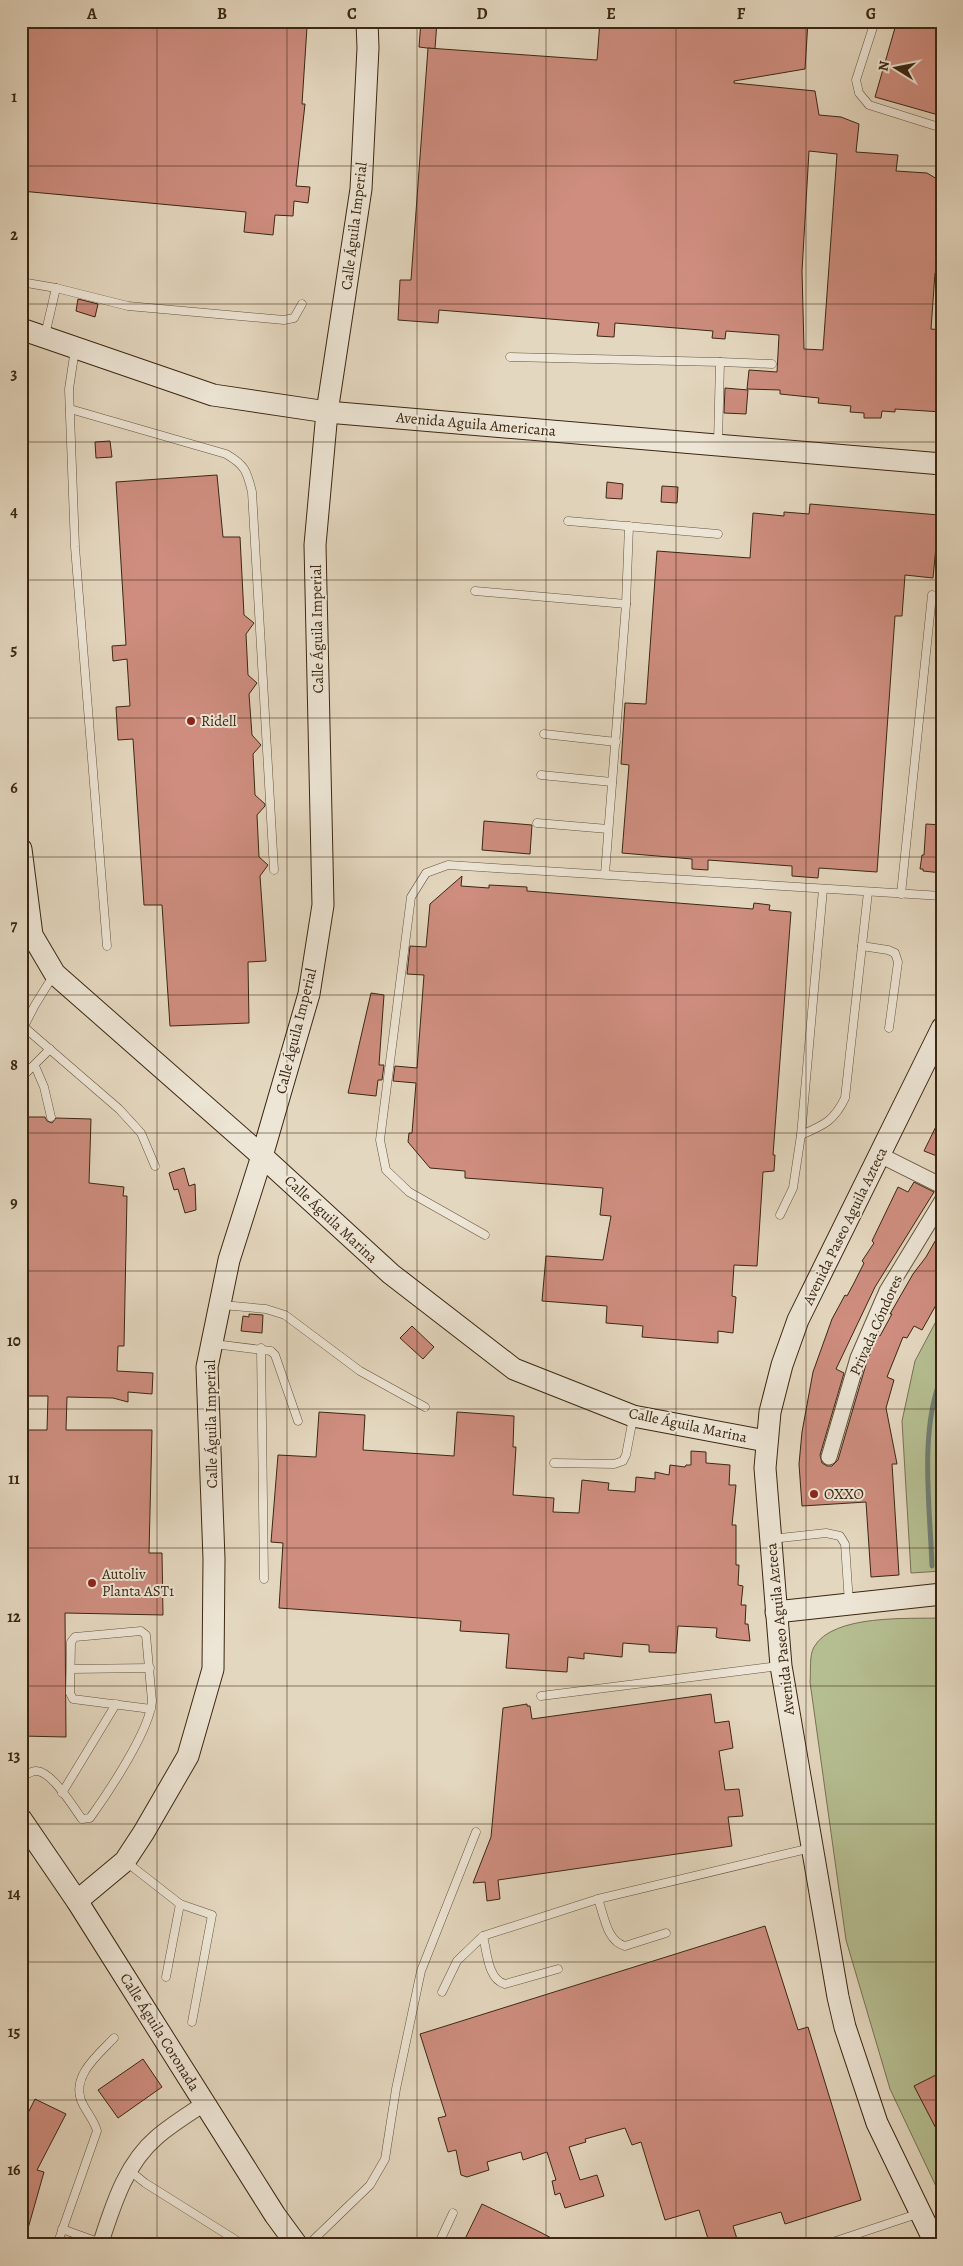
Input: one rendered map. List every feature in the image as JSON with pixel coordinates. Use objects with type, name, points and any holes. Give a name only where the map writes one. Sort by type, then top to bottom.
[{"type":"street","name":"Calle Águila Imperial","points":[[77,1901],[124,1861],[144,1832],[188,1756],[213,1669],[214,1559],[207,1367],[229,1260],[262,1156],[309,994],[323,905],[315,544],[327,412],[361,189],[368,48],[367,21]]},
{"type":"street","name":"Avenida Aguila Americana","points":[[21,329],[213,395],[327,412],[942,464]]},
{"type":"street","name":"Calle Águila Marina","points":[[21,849],[32,935],[55,974],[262,1156],[391,1274],[514,1369],[633,1416],[766,1440]]},
{"type":"street","name":"Avenida Paseo Aguila Azteca","points":[[936,2245],[877,2124],[845,2027],[811,1848],[781,1666],[765,1468],[770,1412],[782,1365],[798,1320],[942,1028]]},
{"type":"street","points":[[880,1155],[942,1186]]},
{"type":"street","name":"Privada Cóndores","points":[[829,1457],[858,1358],[884,1299],[942,1201]]},
{"type":"street","points":[[776,1612],[942,1594]]},
{"type":"street","name":"Calle Águila Coronada","points":[[21,1819],[77,1901],[275,2215],[297,2245]]},
{"type":"street","points":[[100,2244],[122,2184],[136,2159],[157,2137],[205,2104]]},
{"type":"lane","points":[[876,21],[856,80],[859,93],[869,105],[942,128]]},
{"type":"lane","points":[[21,282],[56,288],[128,306],[284,320],[294,318],[302,304]]},
{"type":"lane","points":[[45,337],[56,288]]},
{"type":"lane","points":[[75,347],[69,389],[75,547],[107,946]]},
{"type":"lane","points":[[510,357],[772,364]]},
{"type":"lane","points":[[718,445],[720,362]]},
{"type":"lane","points":[[70,409],[226,454],[240,462],[248,473],[252,492],[274,870]]},
{"type":"lane","points":[[568,520],[718,534]]},
{"type":"lane","points":[[605,874],[626,604],[629,526]]},
{"type":"lane","points":[[475,591],[626,604]]},
{"type":"lane","points":[[901,894],[932,595]]},
{"type":"lane","points":[[544,734],[616,742]]},
{"type":"lane","points":[[541,775],[612,782]]},
{"type":"lane","points":[[538,823],[608,829]]},
{"type":"lane","points":[[485,1235],[408,1192],[386,1170],[380,1140],[411,897],[426,874],[448,865],[942,896]]},
{"type":"lane","points":[[780,1215],[793,1188],[801,1136],[823,889]]},
{"type":"lane","points":[[801,1136],[825,1125],[838,1113],[845,1098],[868,892]]},
{"type":"lane","points":[[862,946],[888,950],[894,953],[898,962],[889,1028]]},
{"type":"lane","points":[[55,974],[22,1029],[50,1050],[119,1109],[141,1133],[155,1166]]},
{"type":"lane","points":[[21,1078],[36,1066],[50,1050]]},
{"type":"lane","points":[[36,1066],[44,1087],[51,1118]]},
{"type":"lane","points":[[220,1305],[266,1309],[286,1315],[360,1371],[425,1407]]},
{"type":"lane","points":[[212,1344],[261,1348],[271,1351],[275,1355],[298,1421]]},
{"type":"lane","points":[[261,1348],[264,1579]]},
{"type":"lane","points":[[554,1462],[614,1464],[622,1461],[626,1455],[633,1416]]},
{"type":"lane","points":[[771,1539],[826,1533],[840,1536],[845,1544],[849,1605]]},
{"type":"lane","points":[[21,1776],[36,1771],[43,1773],[52,1779],[82,1819],[90,1818],[104,1799],[147,1724],[151,1709],[148,1638],[141,1631],[75,1636],[71,1642],[70,1694],[74,1699],[151,1709]]},
{"type":"lane","points":[[541,1696],[781,1666]]},
{"type":"lane","points":[[71,1669],[150,1668]]},
{"type":"lane","points":[[62,1793],[116,1704]]},
{"type":"lane","points":[[308,2245],[370,2185],[385,2158],[396,2089],[421,1971],[476,1832]]},
{"type":"lane","points":[[442,1992],[457,1961],[483,1936],[598,1899],[811,1848]]},
{"type":"lane","points":[[124,1861],[180,1904],[212,1915],[192,2022]]},
{"type":"lane","points":[[598,1899],[612,1939],[618,1944],[625,1946],[666,1933]]},
{"type":"lane","points":[[166,1977],[180,1904]]},
{"type":"lane","points":[[483,1936],[493,1975],[498,1982],[505,1984],[558,1969]]},
{"type":"lane","points":[[57,2245],[97,2131],[79,2093],[81,2082],[93,2061],[114,2038]]},
{"type":"lane","points":[[129,2170],[145,2183],[239,2242]]},
{"type":"lane","points":[[438,2245],[453,2213]]},
{"type":"lane","points":[[824,2245],[920,2213]]},
{"type":"lane","points":[[62,2229],[100,2244]]},
{"type":"green space","points":[[942,1310],[942,1571],[911,1573],[902,1421],[915,1361]]},
{"type":"green space","points":[[942,1618],[942,2199],[890,2089],[846,1940],[810,1682],[812,1650],[824,1636],[837,1629],[872,1620]]},
{"type":"building","points":[[21,21],[303,21],[304,27],[307,27],[302,104],[305,104],[296,186],[310,187],[308,203],[294,201],[293,216],[275,215],[273,235],[244,232],[246,212],[21,191]]},
{"type":"building","points":[[421,21],[437,21],[435,49],[419,47]]},
{"type":"building","points":[[600,21],[808,21],[805,69],[734,81],[734,83],[815,91],[819,115],[841,117],[859,124],[856,152],[898,155],[896,171],[927,173],[942,182],[942,274],[935,273],[931,329],[942,330],[942,412],[895,409],[895,412],[882,411],[881,418],[864,418],[864,413],[850,412],[851,406],[818,403],[819,398],[780,394],[780,390],[747,389],[749,370],[777,372],[779,335],[726,331],[725,339],[712,338],[713,331],[615,323],[614,337],[597,336],[599,323],[439,310],[438,323],[398,320],[400,280],[411,280],[428,48],[597,60]],"holes":[[[809,151],[837,154],[823,350],[804,349],[802,271]]]},
{"type":"building","points":[[897,21],[942,21],[942,116],[875,97]]},
{"type":"building","points":[[78,299],[98,304],[95,317],[76,311]]},
{"type":"building","points":[[725,388],[748,390],[746,414],[724,413]]},
{"type":"building","points":[[110,441],[112,457],[96,458],[95,442]]},
{"type":"building","name":"Ridell","points":[[217,475],[223,537],[240,537],[244,615],[254,623],[246,634],[248,675],[257,683],[249,694],[252,735],[261,745],[253,754],[255,795],[265,804],[257,815],[259,857],[268,865],[260,876],[266,961],[248,962],[249,1023],[170,1026],[162,905],[144,905],[133,739],[118,740],[116,707],[130,706],[127,659],[113,661],[112,646],[126,645],[116,482]]},
{"type":"building","points":[[607,482],[623,484],[622,499],[606,498]]},
{"type":"building","points":[[662,486],[678,487],[677,503],[661,502]]},
{"type":"building","points":[[810,504],[939,515],[933,578],[905,575],[902,616],[895,616],[877,872],[819,868],[818,878],[792,876],[792,866],[708,860],[708,870],[692,869],[692,859],[622,853],[629,765],[621,764],[625,703],[646,704],[657,551],[750,558],[753,513],[784,516],[784,512],[809,514]]},
{"type":"building","points":[[484,821],[532,825],[530,854],[482,850]]},
{"type":"building","points":[[926,824],[942,825],[942,873],[920,869],[922,855],[924,855]]},
{"type":"building","points":[[462,876],[461,886],[489,888],[489,885],[527,887],[527,891],[753,909],[754,903],[770,905],[769,910],[791,912],[773,1155],[775,1155],[774,1171],[763,1172],[757,1266],[734,1265],[732,1296],[736,1297],[733,1333],[718,1331],[718,1343],[642,1337],[643,1326],[606,1323],[607,1306],[542,1301],[546,1256],[603,1260],[611,1216],[600,1215],[603,1188],[465,1178],[465,1171],[430,1168],[408,1142],[409,1133],[412,1133],[416,1083],[393,1081],[395,1066],[417,1068],[424,975],[407,974],[410,946],[426,947],[430,904]]},
{"type":"building","points":[[371,993],[384,995],[379,1065],[384,1065],[382,1080],[378,1080],[376,1096],[348,1093]]},
{"type":"building","points":[[942,1114],[942,1158],[924,1151]]},
{"type":"building","points":[[21,1117],[45,1117],[47,1121],[52,1123],[56,1118],[91,1119],[89,1183],[124,1187],[123,1196],[127,1196],[124,1346],[118,1346],[117,1371],[153,1373],[152,1394],[128,1392],[128,1402],[113,1398],[67,1397],[66,1430],[152,1430],[149,1553],[162,1553],[163,1615],[65,1613],[66,1737],[21,1736],[21,1430],[47,1430],[48,1396],[21,1396]]},
{"type":"building","points":[[184,1168],[189,1186],[195,1184],[196,1210],[185,1213],[178,1189],[174,1190],[169,1173]]},
{"type":"building","points":[[914,1182],[934,1192],[875,1287],[836,1369],[844,1373],[820,1455],[822,1463],[827,1466],[832,1466],[838,1460],[867,1361],[878,1335],[880,1336],[892,1314],[890,1314],[913,1274],[926,1257],[942,1229],[942,1309],[936,1305],[922,1330],[914,1326],[907,1338],[903,1337],[887,1377],[894,1380],[886,1408],[897,1464],[892,1464],[899,1575],[871,1577],[866,1502],[802,1506],[799,1464],[802,1432],[813,1372],[832,1319],[845,1295],[847,1296],[864,1263],[862,1261],[874,1243],[872,1241],[898,1187],[908,1192]]},
{"type":"building","points":[[249,1314],[263,1315],[262,1333],[241,1331],[243,1316],[249,1317]]},
{"type":"building","points":[[412,1326],[434,1347],[423,1359],[400,1338]]},
{"type":"building","points":[[319,1412],[365,1415],[363,1450],[454,1456],[457,1412],[514,1416],[513,1447],[516,1447],[513,1495],[554,1498],[553,1512],[579,1513],[582,1480],[609,1483],[608,1490],[635,1492],[636,1477],[655,1479],[655,1472],[669,1475],[670,1465],[685,1467],[686,1465],[691,1465],[691,1451],[706,1452],[706,1463],[730,1465],[729,1485],[736,1485],[732,1525],[736,1525],[736,1565],[739,1565],[738,1585],[743,1586],[741,1605],[746,1605],[745,1624],[748,1624],[750,1641],[716,1637],[717,1628],[678,1626],[676,1653],[649,1652],[649,1645],[623,1643],[622,1657],[584,1653],[584,1659],[568,1657],[567,1672],[506,1668],[509,1634],[460,1631],[461,1621],[279,1608],[283,1543],[271,1542],[278,1455],[316,1457]]},
{"type":"building","points":[[711,1694],[715,1723],[729,1721],[733,1748],[719,1751],[725,1790],[739,1789],[743,1816],[728,1817],[732,1846],[498,1880],[500,1899],[487,1901],[485,1882],[473,1883],[491,1837],[503,1708],[527,1704],[527,1706],[530,1706],[532,1719]]},
{"type":"building","points":[[765,1926],[798,2030],[808,2027],[861,2200],[785,2224],[781,2212],[733,2226],[737,2239],[718,2245],[710,2245],[699,2210],[665,2220],[641,2142],[632,2145],[625,2128],[585,2139],[586,2142],[569,2147],[580,2180],[597,2175],[604,2196],[565,2208],[560,2193],[555,2195],[552,2181],[556,2180],[547,2152],[523,2160],[521,2152],[487,2162],[489,2170],[467,2177],[461,2175],[456,2150],[448,2152],[438,2118],[446,2116],[420,2034]]},
{"type":"building","points":[[143,2059],[162,2087],[118,2118],[98,2090]]},
{"type":"building","points":[[942,2072],[942,2140],[914,2086]]},
{"type":"building","points":[[35,2099],[66,2114],[37,2170],[44,2172],[25,2239],[21,2238],[21,2127]]},
{"type":"building","points":[[482,2204],[536,2230],[565,2245],[462,2245]]},
{"type":"waterway","points":[[932,1566],[928,1494],[928,1444],[930,1420],[942,1376]]},
{"type":"waterway","points":[[938,1625],[942,1694]]},
{"type":"place","name":"Ridell","points":[[191,721]]},
{"type":"place","name":"OXXO","points":[[814,1494]]},
{"type":"place","name":"Autoliv Planta AST1","points":[[92,1583]]}]
